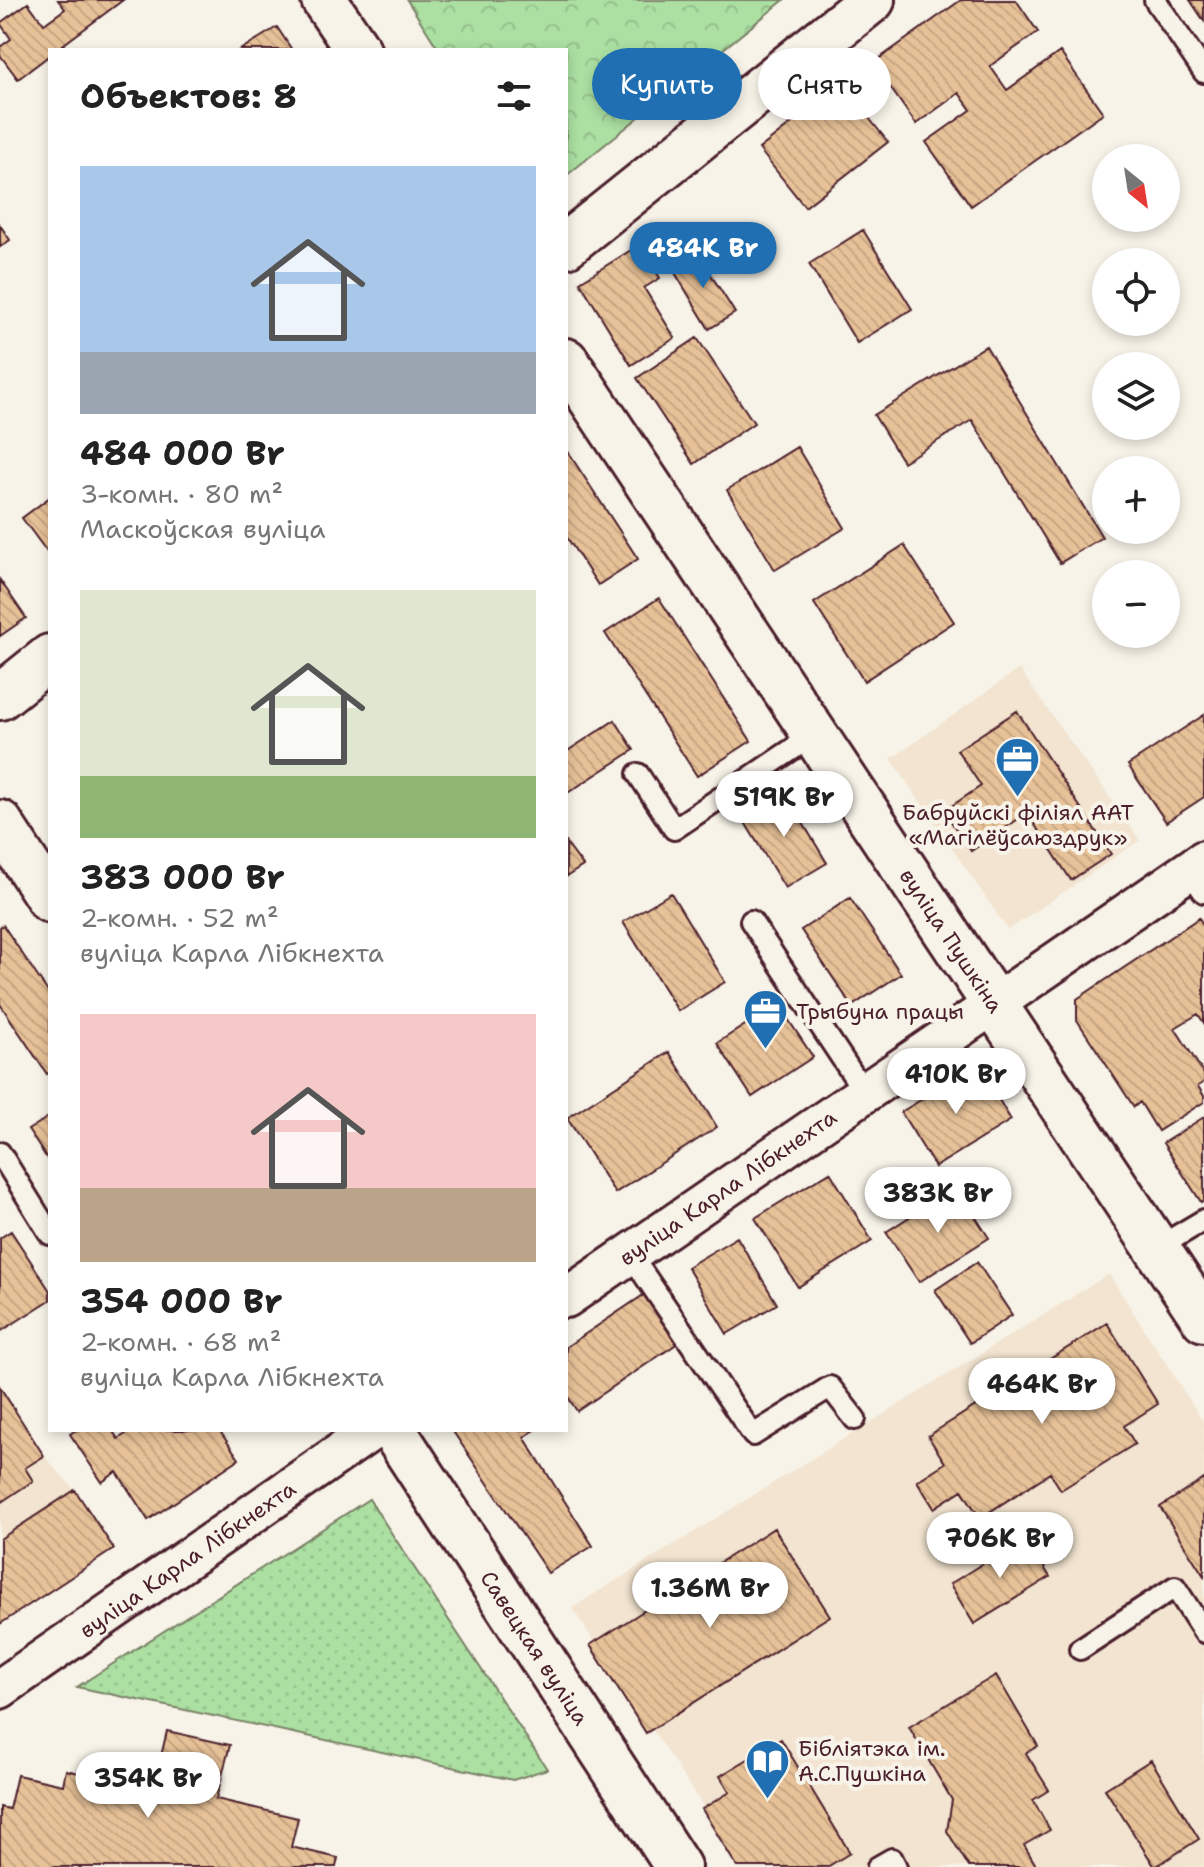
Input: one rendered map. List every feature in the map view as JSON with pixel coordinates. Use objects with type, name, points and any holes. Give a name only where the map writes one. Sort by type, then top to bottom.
[{"type":"main road","points":[[324,0],[357,48]]},
{"type":"main road","points":[[568,243],[872,0]]},
{"type":"main road","name":"вуліца Пушкіна","points":[[568,364],[1204,1319]]},
{"type":"main road","points":[[0,697],[48,659]]},
{"type":"main road","points":[[0,823],[48,897]]},
{"type":"main road","name":"Савецкая вуліца","points":[[394,1432],[678,1867]]},
{"type":"street","name":"вуліца Карла Лібкнехта","points":[[568,1297],[995,1003],[1199,874]]},
{"type":"street","name":"вуліца Карла Лібкнехта","points":[[0,1689],[370,1432]]},
{"type":"lane","points":[[1155,0],[1204,72]]},
{"type":"lane","points":[[638,774],[674,829],[815,734]]},
{"type":"lane","points":[[751,921],[865,1093]]},
{"type":"lane","points":[[0,1153],[48,1231]]},
{"type":"lane","points":[[1157,1248],[1204,1220]]},
{"type":"lane","points":[[630,1254],[753,1435],[830,1387],[855,1419]]},
{"type":"lane","points":[[1080,1649],[1175,1587],[1204,1632]]},
{"type":"lane","points":[[878,1867],[892,1859],[896,1867]]},
{"type":"shaded area","points":[[1019,669],[1140,840],[1008,930],[891,759]]},
{"type":"shaded area","points":[[1109,1274],[1204,1423],[1204,1867],[743,1867],[572,1608]]},
{"type":"shaded area","points":[[0,1387],[44,1456],[75,1490],[114,1549],[0,1624]]},
{"type":"green space","points":[[407,0],[784,0],[725,48],[592,48],[592,120],[635,120],[568,174],[568,48],[438,48]]},
{"type":"green space","points":[[369,1499],[547,1769],[513,1780],[77,1687]]},
{"type":"building","points":[[58,0],[123,0],[59,48],[48,48],[48,56],[18,79],[0,55],[0,47],[11,39],[0,23],[28,3],[44,24],[65,9]]},
{"type":"building","points":[[961,0],[1016,0],[1038,32],[990,66],[1007,90],[1060,52],[1103,113],[971,206],[926,142],[971,110],[959,93],[916,124],[891,89],[891,50]]},
{"type":"building","points":[[1190,0],[1204,0],[1204,21]]},
{"type":"building","points":[[277,27],[291,48],[243,48]]},
{"type":"building","points":[[796,120],[871,120],[888,142],[805,207],[759,149]]},
{"type":"building","points":[[0,225],[10,240],[0,247]]},
{"type":"building","points":[[863,230],[912,309],[857,343],[809,264]]},
{"type":"building","points":[[639,245],[660,278],[644,288],[675,338],[631,365],[580,282]]},
{"type":"building","points":[[696,251],[735,313],[709,329],[671,266]]},
{"type":"building","points":[[697,338],[754,423],[694,464],[637,378]]},
{"type":"building","points":[[986,346],[1092,521],[1092,543],[1060,563],[972,420],[903,462],[874,415]]},
{"type":"building","points":[[797,447],[845,528],[775,570],[727,490]]},
{"type":"building","points":[[568,452],[638,559],[598,585],[568,539]]},
{"type":"building","points":[[48,498],[48,553],[22,518]]},
{"type":"building","points":[[904,545],[954,622],[864,681],[814,603]]},
{"type":"building","points":[[0,580],[26,618],[0,636]]},
{"type":"building","points":[[659,598],[751,741],[697,776],[605,633]]},
{"type":"building","name":"Бабруйскі філіял ААТ «Магілёўсаюздрук»","points":[[1017,711],[1111,854],[1071,880],[1027,813],[971,851],[944,811],[981,786],[957,750]]},
{"type":"building","points":[[1204,715],[1204,797],[1166,822],[1128,765]]},
{"type":"building","points":[[615,720],[634,750],[568,793],[568,751]]},
{"type":"building","points":[[783,790],[827,863],[785,888],[741,816]]},
{"type":"building","points":[[568,846],[583,866],[568,876]]},
{"type":"building","points":[[671,893],[725,982],[678,1011],[623,922]]},
{"type":"building","points":[[850,898],[901,974],[852,1006],[801,930]]},
{"type":"building","points":[[1199,918],[1204,926],[1204,1023],[1198,1014],[1175,1028],[1204,1074],[1204,1082],[1198,1086],[1204,1102],[1158,1131],[1140,1102],[1134,1107],[1077,1020],[1077,999]]},
{"type":"building","points":[[3,925],[48,992],[47,1074],[0,1004],[0,927]]},
{"type":"building","name":"Трыбуна працы","points":[[778,1004],[813,1057],[752,1097],[717,1043]]},
{"type":"building","points":[[669,1052],[717,1127],[615,1193],[568,1117]]},
{"type":"building","points":[[978,1065],[1011,1120],[935,1167],[901,1112]]},
{"type":"building","points":[[48,1117],[48,1160],[28,1130]]},
{"type":"building","points":[[1204,1117],[1204,1200],[1201,1202],[1163,1143]]},
{"type":"building","points":[[830,1172],[872,1241],[798,1287],[755,1218]]},
{"type":"building","points":[[956,1187],[989,1238],[919,1282],[886,1232]]},
{"type":"building","points":[[11,1231],[48,1288],[48,1301],[0,1332],[0,1238]]},
{"type":"building","points":[[737,1237],[777,1304],[727,1334],[687,1267]]},
{"type":"building","points":[[977,1262],[1012,1315],[970,1343],[935,1290]]},
{"type":"building","points":[[645,1294],[678,1343],[577,1411],[568,1397],[568,1346]]},
{"type":"building","points":[[1107,1323],[1158,1404],[1124,1426],[1135,1444],[1061,1490],[1050,1473],[980,1518],[962,1490],[934,1508],[917,1481],[945,1463],[928,1436]]},
{"type":"building","points":[[0,1387],[44,1456],[25,1468],[33,1481],[0,1503]]},
{"type":"building","points":[[113,1432],[118,1439],[129,1432],[220,1432],[239,1459],[148,1520],[117,1472],[102,1482],[70,1434]]},
{"type":"building","points":[[453,1432],[532,1432],[524,1437],[593,1546],[548,1573]]},
{"type":"building","points":[[1204,1479],[1204,1576],[1160,1507]]},
{"type":"building","points":[[75,1490],[114,1549],[0,1624],[0,1539]]},
{"type":"building","points":[[774,1528],[830,1616],[646,1733],[590,1645]]},
{"type":"building","points":[[1025,1537],[1050,1577],[974,1624],[950,1584]]},
{"type":"building","points":[[996,1675],[1038,1746],[1026,1753],[1049,1790],[1033,1800],[1050,1830],[1024,1845],[1037,1867],[969,1867],[947,1831],[952,1800],[909,1727]]},
{"type":"building","points":[[167,1731],[230,1745],[216,1799],[298,1818],[291,1847],[338,1858],[336,1867],[0,1867],[0,1807],[9,1809],[17,1775],[63,1785],[66,1770],[153,1790]]},
{"type":"building","name":"Бібліятэка ім. А.С.Пушкіна","points":[[781,1739],[850,1853],[827,1867],[737,1867],[702,1809],[730,1792],[720,1776]]},
{"type":"building","points":[[1151,1760],[1199,1839],[1155,1867],[1105,1789]]},
{"type":"place","name":"Бабруйскі філіял ААТ «Магілёўсаюздрук»","points":[[1018,798]]},
{"type":"place","name":"Трыбуна працы","points":[[765,1050]]},
{"type":"place","name":"Бібліятэка ім. А.С.Пушкіна","points":[[767,1800]]}]
